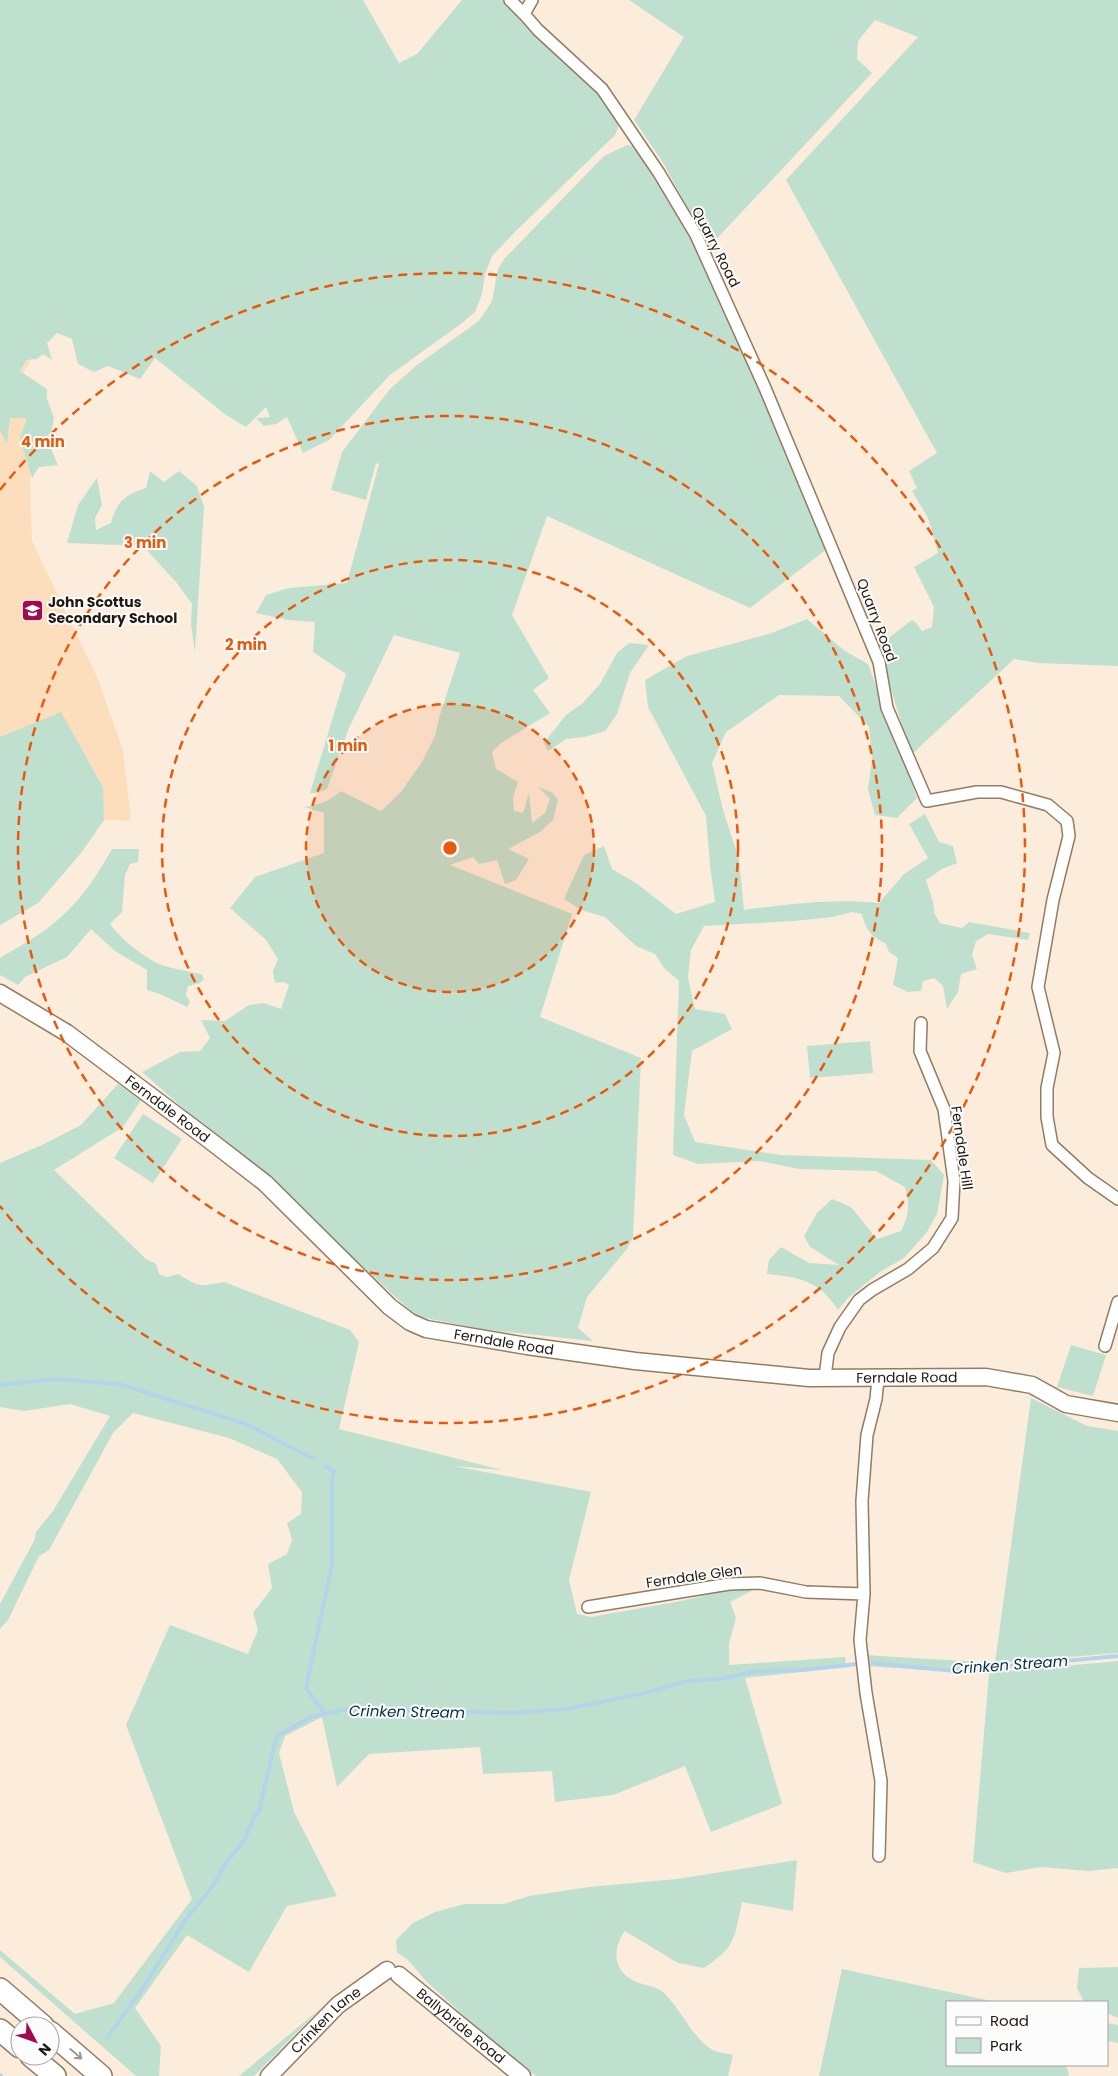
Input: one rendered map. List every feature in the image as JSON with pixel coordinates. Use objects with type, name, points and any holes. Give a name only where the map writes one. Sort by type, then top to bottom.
[{"type":"highway","points":[[0,1990],[31,2016]]},
{"type":"highway","points":[[0,2030],[10,2038]]},
{"type":"highway","points":[[60,2041],[101,2076]]},
{"type":"highway","points":[[43,2066],[55,2076]]},
{"type":"street","points":[[510,0],[524,14],[532,0]]},
{"type":"street","name":"Quarry Road","points":[[524,14],[538,30],[602,90],[659,173],[696,235],[765,388],[879,662],[886,708],[927,801],[977,792],[1001,792],[1048,805],[1067,821],[1069,836],[1053,900],[1038,987],[1054,1053],[1047,1088],[1047,1117],[1052,1145],[1088,1178],[1118,1199]]},
{"type":"street","name":"Ferndale Road","points":[[0,993],[67,1033],[208,1138],[265,1184],[390,1307],[410,1322],[426,1329],[527,1346],[635,1361],[800,1378],[986,1377],[1032,1385],[1066,1404],[1118,1413]]},
{"type":"street","name":"Ferndale Hill","points":[[825,1377],[828,1353],[840,1327],[859,1300],[872,1290],[908,1269],[933,1248],[952,1218],[954,1181],[944,1109],[920,1051],[921,1023]]},
{"type":"street","points":[[1105,1346],[1114,1327],[1118,1302]]},
{"type":"street","points":[[878,1379],[876,1399],[867,1435],[862,1501],[864,1594],[860,1640],[866,1693],[881,1781],[879,1856]]},
{"type":"street","name":"Ferndale Glen","points":[[588,1607],[729,1584],[760,1582],[806,1592],[864,1594]]},
{"type":"street","name":"Crinken Lane","points":[[269,2076],[338,2005],[393,1973]]},
{"type":"street","name":"Ballybride Road","points":[[393,1973],[522,2076]]},
{"type":"shaded area","name":"John Scottus Secondary School","points":[[0,301],[50,327],[22,375],[51,417],[30,478],[32,541],[98,679],[123,750],[131,821],[104,820],[81,853],[38,903],[0,925]]},
{"type":"green space","points":[[0,0],[363,0],[399,63],[417,54],[462,0],[505,0],[532,32],[606,102],[620,123],[615,135],[492,256],[475,312],[390,375],[329,440],[303,453],[287,417],[276,424],[264,426],[256,418],[270,417],[266,407],[246,427],[226,415],[155,358],[140,379],[108,366],[94,372],[78,364],[72,339],[57,333],[47,343],[52,360],[43,354],[37,359],[26,360],[20,371],[47,389],[47,399],[54,418],[49,444],[58,465],[39,467],[32,478],[20,439],[27,418],[10,418],[7,444],[0,430]]},
{"type":"green space","points":[[629,0],[1118,0],[1118,666],[1039,663],[1014,659],[911,755],[878,646],[912,620],[922,631],[932,627],[934,607],[914,567],[938,553],[928,518],[912,491],[917,488],[909,471],[937,453],[786,180],[918,37],[875,20],[858,41],[857,59],[872,73],[708,248],[664,164],[634,120],[684,37]]},
{"type":"green space","points":[[627,145],[638,147],[685,223],[739,342],[827,549],[750,608],[547,516],[512,615],[549,678],[533,690],[550,713],[501,743],[492,752],[496,769],[518,782],[513,798],[514,811],[523,813],[529,793],[532,823],[545,813],[550,799],[538,787],[553,793],[558,800],[553,820],[540,832],[508,849],[529,859],[516,880],[505,884],[497,860],[479,864],[473,857],[450,865],[572,914],[540,1017],[641,1058],[633,1237],[627,1249],[587,1297],[578,1328],[593,1341],[479,1329],[416,1316],[348,1253],[142,1072],[180,1052],[200,1051],[210,1038],[201,1020],[225,1021],[249,1005],[264,1003],[281,1009],[289,985],[284,982],[275,983],[273,971],[278,959],[266,940],[230,908],[255,877],[324,853],[324,813],[304,807],[324,802],[341,791],[381,811],[401,792],[422,762],[435,736],[460,653],[394,635],[349,728],[327,789],[310,793],[346,674],[313,652],[315,622],[288,620],[256,613],[266,595],[289,588],[347,583],[379,464],[376,463],[366,500],[331,490],[342,452],[390,389],[417,365],[479,321],[492,301],[498,269],[504,259],[604,156]]},
{"type":"green space","points":[[150,471],[164,482],[179,471],[197,486],[204,507],[195,652],[191,624],[192,604],[176,582],[143,546],[67,543],[78,505],[97,478],[102,505],[95,518],[96,530],[111,523],[119,504],[127,496],[146,488]]},
{"type":"green space","points":[[807,619],[845,651],[868,664],[917,798],[897,818],[875,815],[868,789],[872,760],[869,727],[839,696],[779,695],[726,732],[712,763],[723,810],[739,859],[744,910],[829,901],[879,903],[904,874],[928,858],[909,824],[925,814],[939,842],[953,846],[957,863],[942,869],[926,880],[933,902],[934,913],[940,923],[962,928],[969,922],[1030,933],[1028,940],[988,934],[976,941],[972,955],[977,969],[961,974],[958,992],[947,1009],[943,986],[934,978],[923,981],[921,991],[908,992],[893,985],[898,958],[889,952],[886,944],[870,932],[862,914],[852,912],[833,917],[794,921],[704,926],[691,950],[688,978],[695,1009],[725,1014],[732,1029],[692,1051],[684,1115],[695,1142],[781,1155],[931,1160],[944,1175],[937,1214],[927,1232],[904,1258],[880,1272],[848,1298],[838,1310],[824,1293],[808,1282],[767,1274],[769,1260],[781,1247],[809,1263],[839,1265],[810,1247],[804,1236],[817,1213],[832,1199],[851,1207],[877,1239],[901,1231],[908,1209],[905,1187],[876,1171],[799,1169],[760,1161],[698,1164],[673,1155],[679,981],[664,968],[655,954],[636,946],[605,917],[581,910],[564,899],[584,855],[604,846],[612,869],[636,883],[676,914],[715,902],[706,816],[648,707],[645,680],[687,656],[769,634]]},
{"type":"green space","points":[[629,643],[649,645],[630,673],[617,714],[605,731],[585,737],[566,739],[548,751],[544,743],[566,715],[583,703],[600,684],[617,653]]},
{"type":"green space","points":[[61,712],[103,787],[104,820],[81,853],[38,903],[0,925],[0,737]]},
{"type":"green space","points":[[112,849],[139,849],[138,862],[130,864],[125,875],[122,912],[110,924],[126,941],[152,961],[201,974],[204,979],[200,983],[188,986],[186,995],[190,1002],[187,1007],[147,990],[147,970],[115,951],[91,929],[67,957],[25,977],[18,985],[0,975],[0,958],[59,919],[77,901]]},
{"type":"green space","points":[[870,1041],[873,1073],[810,1078],[807,1046]]},
{"type":"green space","points":[[118,1084],[142,1099],[123,1127],[54,1170],[146,1259],[156,1264],[159,1274],[167,1277],[178,1274],[200,1285],[224,1282],[350,1330],[359,1342],[339,1429],[502,1470],[453,1466],[591,1492],[569,1580],[577,1614],[591,1617],[681,1601],[732,1589],[757,1588],[730,1602],[736,1618],[729,1643],[729,1665],[845,1657],[846,1667],[745,1678],[782,1804],[711,1832],[685,1766],[613,1795],[555,1802],[552,1771],[483,1774],[480,1747],[369,1754],[337,1787],[322,1717],[285,1736],[279,1753],[294,1812],[337,1896],[287,1906],[249,1972],[187,1935],[135,2008],[161,2046],[159,2076],[136,2076],[0,1957],[0,1950],[75,2014],[114,2003],[192,1899],[126,1725],[170,1625],[248,1654],[258,1630],[253,1613],[272,1588],[268,1564],[287,1554],[292,1540],[287,1523],[301,1514],[302,1492],[277,1459],[229,1438],[133,1413],[113,1433],[49,1550],[39,1556],[8,1620],[0,1629],[0,1604],[34,1541],[36,1532],[53,1511],[110,1416],[70,1404],[24,1411],[0,1407],[0,1163],[42,1145],[81,1125]]},
{"type":"green space","points":[[143,1114],[182,1139],[153,1183],[114,1158]]},
{"type":"green space","points":[[1071,1345],[1106,1355],[1093,1396],[1057,1387]]},
{"type":"green space","points":[[1031,1398],[1087,1426],[1118,1431],[1118,1653],[995,1663]]},
{"type":"green space","points":[[864,1655],[995,1663],[989,1673],[1118,1661],[1118,1868],[1089,1871],[1041,1867],[1006,1873],[973,1862],[989,1674],[865,1666]]},
{"type":"green space","points":[[797,1860],[793,1911],[742,1902],[735,1933],[728,1947],[704,1968],[678,1963],[625,1931],[617,1949],[617,1962],[623,1973],[633,1981],[656,1988],[664,1993],[704,2044],[713,2050],[733,2055],[728,2076],[536,2076],[480,2031],[427,1982],[410,1962],[397,1953],[396,1940],[413,1923],[435,1912],[465,1904],[504,1904],[529,1896],[589,1887],[677,1879]]},
{"type":"green space","points":[[1118,1967],[1118,2018],[1108,2013],[1108,2001],[1084,2001],[1077,1988],[1079,1968]]},
{"type":"green space","points":[[842,1969],[991,2001],[946,2001],[946,2066],[1066,2066],[1069,2076],[819,2076]]},
{"type":"green space","points":[[320,2009],[254,2076],[239,2076]]},
{"type":"green space","points":[[1108,2023],[1118,2025],[1118,2043],[1108,2041]]},
{"type":"waterway","points":[[0,1385],[56,1379],[119,1384],[243,1423],[314,1459]]},
{"type":"waterway","points":[[325,1466],[334,1471],[332,1480],[332,1564],[306,1688],[325,1714]]},
{"type":"waterway","name":"Crinken Stream","points":[[873,1663],[955,1671],[1118,1656]]},
{"type":"waterway","name":"Crinken Stream","points":[[107,2038],[141,1991],[184,1922],[212,1887],[226,1863],[244,1841],[254,1817],[259,1811],[276,1739],[280,1734],[311,1717],[348,1709],[511,1713],[567,1709],[649,1692],[687,1681],[721,1679],[757,1671],[802,1670],[858,1664]]},
{"type":"place","name":"John Scottus Secondary School","points":[[32,610]]}]
